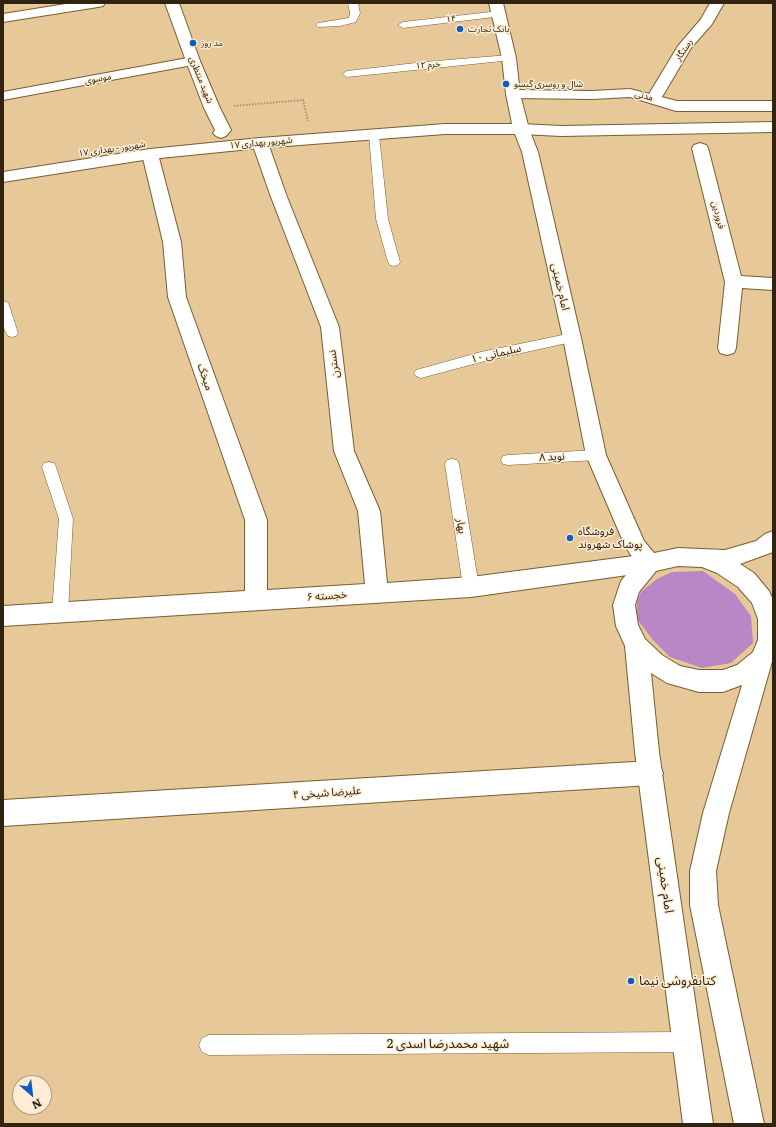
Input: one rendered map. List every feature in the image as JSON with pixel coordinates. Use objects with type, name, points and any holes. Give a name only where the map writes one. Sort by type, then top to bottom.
[{"type":"street","points":[[3,18],[98,3]]},
{"type":"street","name":"شهید منتظری","points":[[172,3],[193,61],[212,108],[223,130],[221,133]]},
{"type":"street","name":"رستگار","points":[[654,99],[685,46],[707,21],[718,3]]},
{"type":"street","name":"امام خمینی","points":[[497,8],[509,58],[513,94],[521,129],[530,152],[572,338],[596,455],[636,546],[649,562]]},
{"type":"street","name":"موسوی","points":[[3,96],[193,61]]},
{"type":"street","name":"مدنی","points":[[513,94],[592,95],[630,93],[676,106],[773,106]]},
{"type":"street","points":[[521,129],[561,131],[773,127]]},
{"type":"street","name":"۱۷ شهریور بهداری","points":[[3,178],[150,154],[312,138],[445,129],[521,129]]},
{"type":"street","name":"۱۷ شهریور - بهداری","points":[[3,164],[221,133]]},
{"type":"street","name":"نسترن","points":[[260,143],[279,198],[330,327],[344,451],[369,511],[377,593]]},
{"type":"street","name":"فروردین","points":[[700,148],[734,282],[727,348]]},
{"type":"street","name":"میخک","points":[[150,154],[172,242],[177,298],[256,520],[256,600]]},
{"type":"street","points":[[734,282],[773,284]]},
{"type":"street","points":[[768,643],[745,673],[723,681],[699,681],[675,675],[654,662],[637,646],[627,626],[624,605],[629,588],[649,562],[678,557],[725,559],[764,547],[773,540]]},
{"type":"street","points":[[702,558],[725,566],[746,580],[761,598],[769,619],[768,643],[716,813],[703,871],[704,905],[749,1124]]},
{"type":"street","name":"خجسته ۶","points":[[3,616],[471,587],[649,562]]},
{"type":"street","name":"امام خمینی","points":[[637,646],[650,773],[698,1124]]},
{"type":"street","name":"علیرضا شیخی ۴","points":[[3,813],[650,773]]},
{"type":"lane","points":[[321,25],[340,24],[353,20],[356,13],[352,3]]},
{"type":"lane","name":"۱۴","points":[[403,25],[497,8]]},
{"type":"lane","name":"خرم ۱۲","points":[[347,74],[424,65],[509,58]]},
{"type":"lane","points":[[374,135],[382,219],[394,262]]},
{"type":"lane","points":[[3,305],[12,333]]},
{"type":"lane","name":"سلیمانی ۱۰","points":[[421,373],[481,357],[572,338]]},
{"type":"lane","name":"نوید ۸","points":[[508,460],[596,455]]},
{"type":"lane","name":"بهار","points":[[452,464],[471,587]]},
{"type":"lane","points":[[49,467],[66,519],[60,612]]},
{"type":"lane","name":"شهید محمدرضا اسدی 2","points":[[209,1045],[687,1042]]},
{"type":"path","points":[[212,108],[303,100],[312,138]]},
{"type":"shaded area","points":[[703,571],[735,594],[751,616],[753,643],[731,663],[702,668],[670,657],[653,640],[637,619],[637,601],[641,592],[657,579],[672,572]]},
{"type":"place","name":"بانک تجارت","points":[[460,29]]},
{"type":"place","name":"مد روز","points":[[193,43]]},
{"type":"place","name":"شال و روسری گیسو","points":[[506,84]]},
{"type":"place","name":"فروشگاه‌ پوشاک شهروند","points":[[570,538]]},
{"type":"place","name":"کتابفروشی نیما","points":[[631,981]]}]
